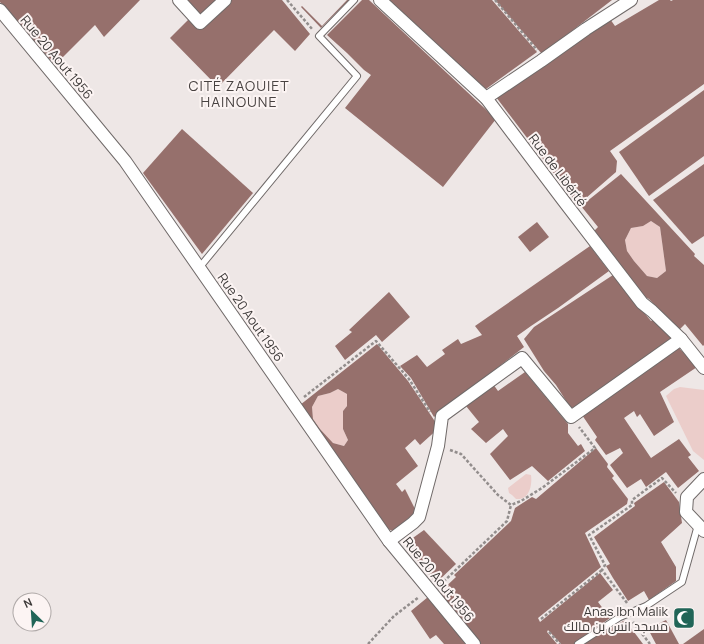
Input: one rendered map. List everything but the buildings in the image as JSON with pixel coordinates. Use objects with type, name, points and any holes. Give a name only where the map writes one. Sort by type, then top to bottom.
[{"type":"street","points":[[179,0],[200,23],[225,0]]},
{"type":"street","name":"Rue de Libérté","points":[[380,0],[486,98],[642,303],[652,310],[682,339],[704,368]]},
{"type":"street","points":[[486,98],[631,0]]},
{"type":"street","name":"Rue 20 Aout 1956","points":[[0,10],[125,161],[389,540],[474,644]]},
{"type":"street","points":[[389,540],[419,517],[438,446],[442,416],[522,358],[571,417],[682,339]]},
{"type":"street","points":[[701,528],[686,512],[686,503],[687,497],[704,479]]},
{"type":"lane","points":[[199,268],[357,76],[319,36],[354,0]]},
{"type":"lane","points":[[578,644],[620,617],[646,606],[682,582],[701,528]]},
{"type":"path","points":[[287,0],[319,36]]},
{"type":"path","points":[[495,0],[544,59]]},
{"type":"path","points":[[294,404],[376,341],[409,379],[434,418],[441,424]]},
{"type":"path","points":[[511,505],[521,501],[542,488],[594,448],[571,417]]},
{"type":"path","points":[[438,446],[461,454],[498,495],[511,505]]},
{"type":"path","points":[[541,619],[602,570],[605,566],[589,535],[632,506],[632,500],[662,478],[686,503]]},
{"type":"path","points":[[368,644],[394,616],[421,595],[432,593],[507,521],[511,505]]},
{"type":"path","points":[[602,570],[650,644]]},
{"type":"path","points":[[548,632],[560,644]]},
{"type":"shaded area","points":[[651,221],[660,227],[666,271],[657,278],[647,276],[634,261],[627,251],[625,240],[631,228],[643,226]]},
{"type":"shaded area","points":[[680,387],[704,390],[704,460],[693,451],[666,396],[674,389]]},
{"type":"shaded area","points":[[338,389],[347,394],[347,406],[343,411],[343,429],[348,440],[344,446],[333,443],[313,419],[312,407],[318,396]]},
{"type":"shaded area","points":[[526,474],[531,475],[531,484],[528,494],[522,498],[516,499],[509,493],[508,488]]},
{"type":"place","name":"Anas Ibn Malik مسجد انس بن مالك","points":[[684,618]]},
{"type":"district","name":"CITÉ ZAOUIET HAINOUNE","points":[[239,94]]}]
